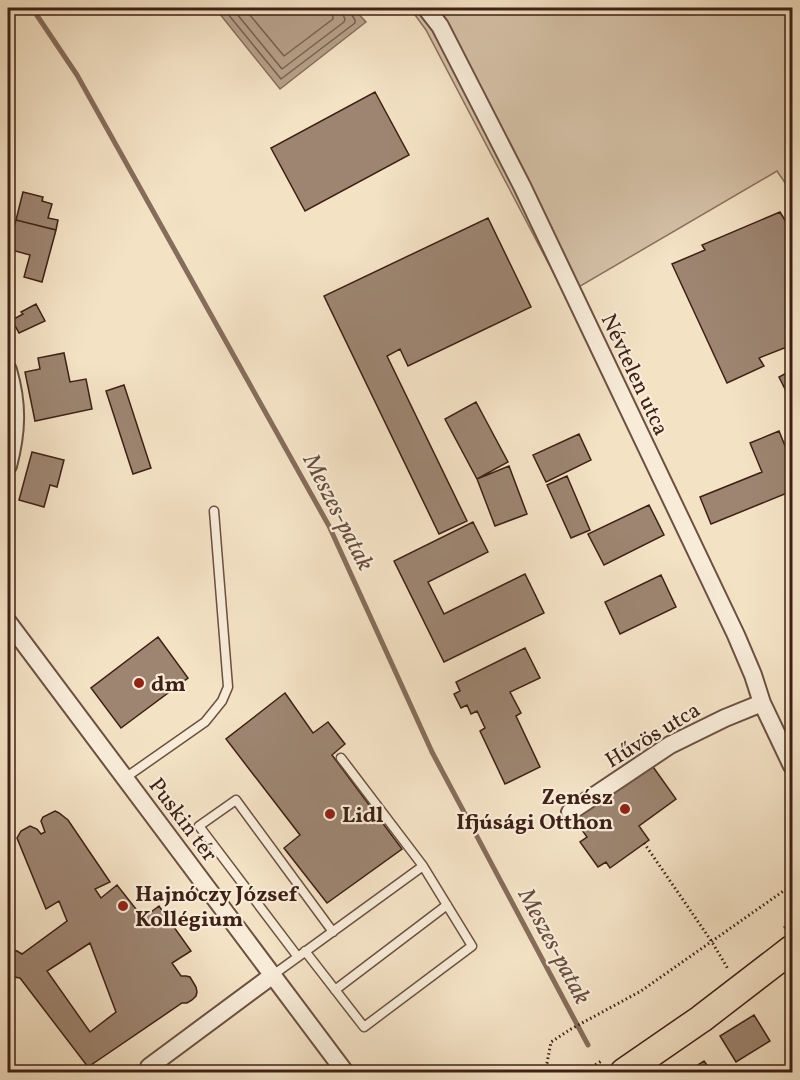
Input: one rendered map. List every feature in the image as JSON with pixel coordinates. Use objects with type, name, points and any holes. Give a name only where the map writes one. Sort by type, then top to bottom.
[{"type":"main road","points":[[613,1066],[701,1019],[792,949]]},
{"type":"street","name":"Névtelen utca","points":[[426,8],[440,26],[522,186],[736,635],[753,675],[762,704],[792,766]]},
{"type":"street","points":[[8,370],[12,382],[16,418],[8,466]]},
{"type":"street","name":"Puskin tér","points":[[8,622],[345,1072]]},
{"type":"street","name":"Hűvös utca","points":[[570,812],[670,745],[725,718],[762,704]]},
{"type":"street","points":[[149,1067],[273,975]]},
{"type":"lane","points":[[124,778],[205,722],[222,701],[228,687],[213,511]]},
{"type":"lane","points":[[333,932],[236,801],[199,826],[364,1027],[472,946],[423,866],[341,758]]},
{"type":"lane","points":[[273,975],[423,866]]},
{"type":"lane","points":[[335,990],[447,905]]},
{"type":"path","points":[[644,843],[728,969]]},
{"type":"path","points":[[544,1072],[551,1042],[641,991],[792,885]]},
{"type":"path","points":[[584,1072],[613,1066]]},
{"type":"shaded area","points":[[410,8],[792,8],[792,193],[777,171],[565,295],[426,30]]},
{"type":"water","points":[[215,8],[353,8],[366,22],[280,89]]},
{"type":"building","points":[[375,92],[409,155],[305,211],[271,148]]},
{"type":"building","points":[[23,192],[43,197],[42,201],[52,204],[48,218],[58,220],[56,230],[16,220]]},
{"type":"building","points":[[780,212],[792,232],[792,345],[759,358],[764,366],[727,383],[672,264],[705,250],[702,245]]},
{"type":"building","points":[[488,218],[531,307],[408,366],[400,349],[387,356],[467,521],[439,534],[324,296]]},
{"type":"building","points":[[16,220],[56,230],[42,282],[24,277],[30,255],[8,249]]},
{"type":"building","points":[[36,304],[45,321],[19,333],[12,320]]},
{"type":"building","points":[[64,353],[70,382],[86,379],[92,409],[35,421],[25,372],[40,369],[38,358]]},
{"type":"building","points":[[792,370],[792,403],[779,377]]},
{"type":"building","points":[[124,385],[151,468],[133,474],[106,391]]},
{"type":"building","points":[[476,402],[508,462],[477,479],[445,419]]},
{"type":"building","points":[[779,431],[792,463],[792,491],[711,524],[700,497],[762,472],[750,443]]},
{"type":"building","points":[[579,434],[591,460],[546,482],[533,455]]},
{"type":"building","points":[[32,452],[64,460],[57,487],[50,485],[44,507],[19,500]]},
{"type":"building","points":[[509,466],[527,514],[495,526],[477,479]]},
{"type":"building","points":[[567,476],[590,530],[571,538],[547,485]]},
{"type":"building","points":[[649,505],[664,535],[604,565],[588,534]]},
{"type":"building","points":[[473,522],[488,552],[428,582],[444,614],[525,574],[544,613],[444,662],[394,561]]},
{"type":"building","points":[[661,575],[676,607],[620,634],[605,602]]},
{"type":"building","name":"dm","points":[[158,637],[188,678],[121,728],[91,688]]},
{"type":"building","points":[[525,648],[540,678],[510,692],[521,713],[516,716],[540,767],[505,784],[480,731],[485,728],[477,711],[471,714],[467,705],[461,708],[454,694],[460,691],[456,682]]},
{"type":"building","name":"Lidl","points":[[285,693],[313,733],[328,722],[345,744],[332,755],[402,849],[327,903],[284,848],[300,835],[226,739]]},
{"type":"building","name":"Zenész Ifjúsági Otthon","points":[[651,764],[676,799],[639,826],[649,840],[610,868],[606,862],[598,867],[580,842],[587,837],[574,819]]},
{"type":"building","points":[[55,811],[68,820],[110,882],[95,889],[101,898],[117,885],[143,918],[159,906],[191,951],[172,963],[181,976],[190,977],[196,987],[196,996],[187,1003],[182,1003],[88,1067],[20,978],[8,976],[8,952],[14,950],[22,954],[67,921],[59,901],[46,909],[17,838],[21,831],[30,826],[41,834],[45,832],[41,821],[43,817]],"holes":[[[90,943],[116,1012],[90,1032],[47,971]]]},
{"type":"building","points":[[754,1015],[770,1041],[736,1062],[720,1036]]},
{"type":"building","points":[[704,1061],[712,1072],[687,1072]]},
{"type":"waterway","name":"Meszes-patak","points":[[32,8],[77,75],[329,526],[432,752],[588,1045]]},
{"type":"place","name":"dm","points":[[139,683]]},
{"type":"place","name":"Zenész Ifjúsági Otthon","points":[[625,809]]},
{"type":"place","name":"Lidl","points":[[330,814]]},
{"type":"place","name":"Hajnóczy József Kollégium","points":[[123,906]]}]
